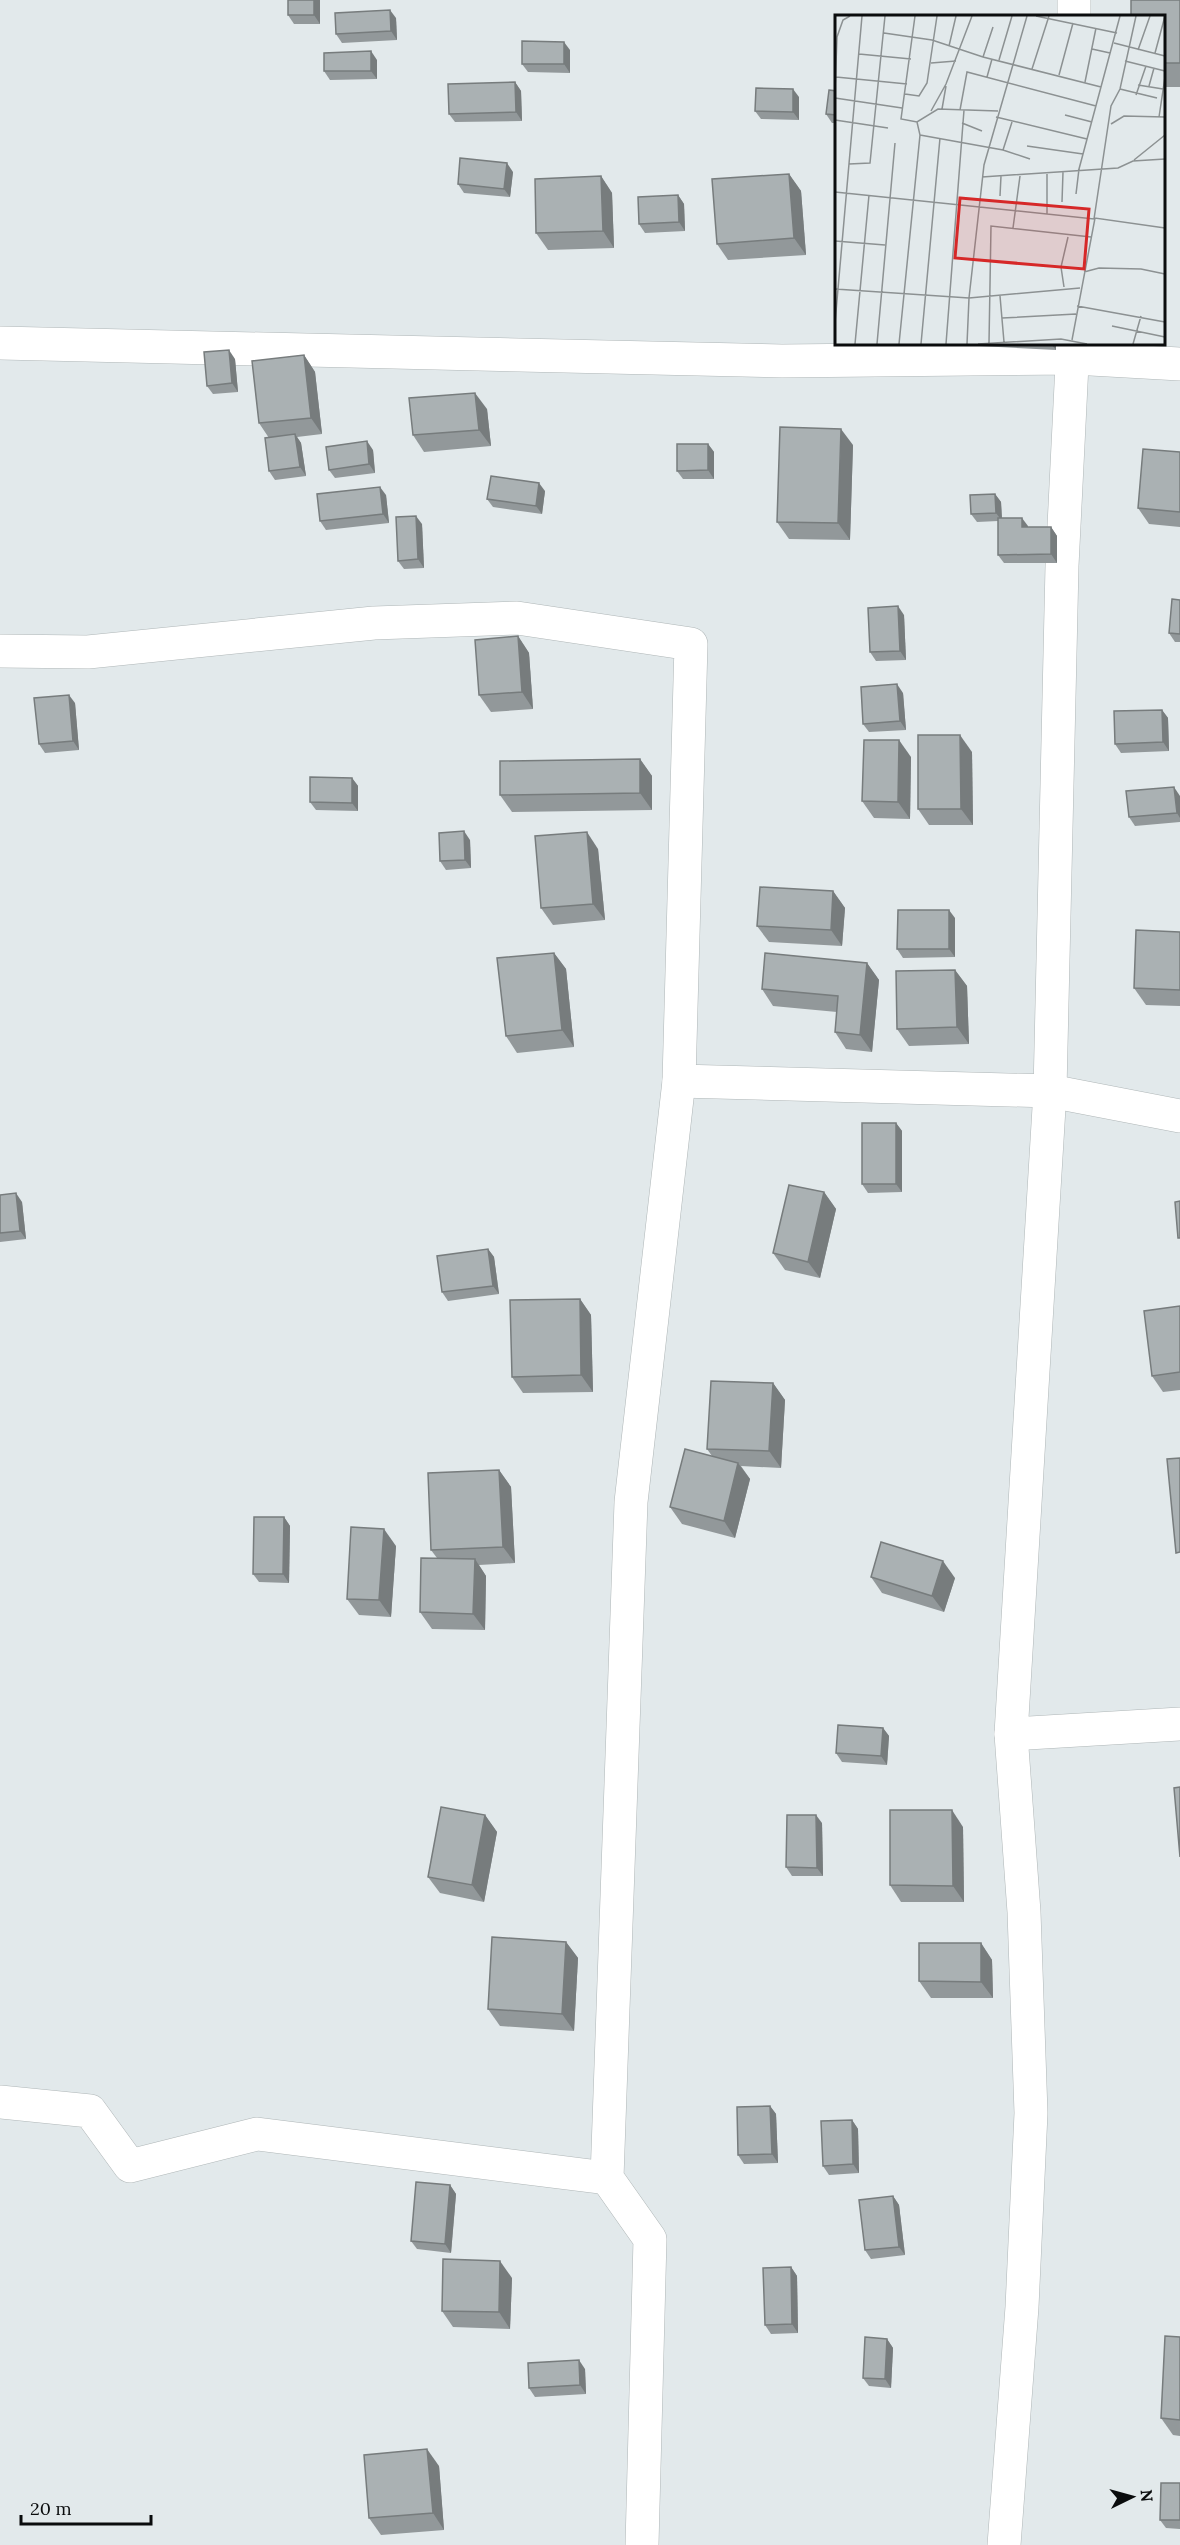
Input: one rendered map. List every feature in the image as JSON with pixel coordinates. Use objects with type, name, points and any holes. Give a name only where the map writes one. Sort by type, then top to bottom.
[{"type":"street","points":[[0,343],[782,361],[1073,351],[1180,364]]},
{"type":"street","points":[[1004,2545],[1022,2307],[1031,2113],[1024,1912],[1011,1734],[1050,1091],[1062,566],[1073,351]]},
{"type":"street","points":[[0,651],[88,652],[374,623],[518,618],[691,644],[679,1082],[631,1502],[607,2178],[650,2239],[642,2545]]},
{"type":"street","points":[[679,1082],[1050,1091],[1180,1116]]},
{"type":"street","points":[[1011,1734],[1180,1724]]},
{"type":"street","points":[[0,2102],[90,2111],[130,2166],[257,2134],[607,2178]]},
{"type":"building","points":[[288,0],[314,0],[314,15],[288,15]]},
{"type":"building","points":[[1131,0],[1180,0],[1180,63],[1165,63],[1165,15],[1131,15]]},
{"type":"building","points":[[390,10],[391,31],[336,34],[335,13]]},
{"type":"building","points":[[522,41],[564,42],[564,64],[522,64]]},
{"type":"building","points":[[371,51],[371,71],[324,71],[324,53]]},
{"type":"building","points":[[515,82],[516,112],[449,114],[448,84]]},
{"type":"building","points":[[756,88],[793,89],[793,112],[755,111]]},
{"type":"building","points":[[829,90],[835,91],[835,115],[826,114]]},
{"type":"building","points":[[460,158],[507,163],[504,189],[458,184]]},
{"type":"building","points":[[789,174],[794,238],[717,244],[712,179]]},
{"type":"building","points":[[601,176],[603,231],[536,233],[535,179]]},
{"type":"building","points":[[678,195],[679,222],[639,224],[638,197]]},
{"type":"building","points":[[229,350],[232,383],[207,386],[204,352]]},
{"type":"building","points":[[304,355],[311,418],[259,423],[252,361]]},
{"type":"building","points":[[475,393],[479,430],[413,435],[409,398]]},
{"type":"building","points":[[780,427],[841,429],[838,523],[777,522]]},
{"type":"building","points":[[295,434],[300,467],[269,471],[265,438]]},
{"type":"building","points":[[367,441],[369,464],[329,470],[326,447]]},
{"type":"building","points":[[677,444],[708,444],[708,470],[677,471]]},
{"type":"building","points":[[1143,449],[1180,452],[1180,512],[1138,508]]},
{"type":"building","points":[[491,476],[539,483],[536,506],[487,499]]},
{"type":"building","points":[[380,487],[383,514],[320,521],[317,494]]},
{"type":"building","points":[[995,494],[996,513],[971,514],[970,495]]},
{"type":"building","points":[[416,516],[418,559],[398,561],[396,517]]},
{"type":"building","points":[[998,518],[1022,518],[1022,527],[1051,527],[1051,554],[998,555]]},
{"type":"building","points":[[1172,599],[1180,600],[1180,634],[1169,633]]},
{"type":"building","points":[[898,606],[900,651],[870,652],[868,608]]},
{"type":"building","points":[[518,636],[522,692],[479,695],[475,640]]},
{"type":"building","points":[[897,684],[900,721],[863,724],[861,687]]},
{"type":"building","points":[[69,695],[73,741],[39,744],[34,698]]},
{"type":"building","points":[[1162,710],[1163,742],[1115,744],[1114,711]]},
{"type":"building","points":[[918,735],[960,735],[961,809],[918,809]]},
{"type":"building","points":[[864,740],[899,740],[898,802],[862,801]]},
{"type":"building","points":[[640,759],[640,793],[500,795],[500,761]]},
{"type":"building","points":[[310,777],[352,778],[352,803],[310,802]]},
{"type":"building","points":[[1174,787],[1177,813],[1129,817],[1126,791]]},
{"type":"building","points":[[464,831],[465,860],[440,861],[439,833]]},
{"type":"building","points":[[587,832],[593,904],[541,908],[535,836]]},
{"type":"building","points":[[760,887],[833,891],[831,930],[757,926]]},
{"type":"building","points":[[898,910],[949,910],[949,949],[897,949]]},
{"type":"building","points":[[1136,930],[1180,932],[1180,990],[1134,988]]},
{"type":"building","points":[[554,953],[562,1030],[506,1036],[497,958]]},
{"type":"building","points":[[765,953],[867,963],[860,1035],[835,1032],[838,996],[762,989]]},
{"type":"building","points":[[955,970],[957,1027],[897,1029],[896,971]]},
{"type":"building","points":[[862,1123],[896,1123],[896,1184],[862,1184]]},
{"type":"building","points":[[789,1185],[824,1192],[808,1262],[773,1253]]},
{"type":"building","points":[[16,1193],[20,1231],[0,1233],[0,1195]]},
{"type":"building","points":[[1180,1201],[1180,1238],[1178,1238],[1175,1202]]},
{"type":"building","points":[[488,1249],[493,1286],[442,1292],[437,1256]]},
{"type":"building","points":[[580,1299],[581,1375],[512,1377],[510,1300]]},
{"type":"building","points":[[1180,1306],[1180,1372],[1152,1376],[1144,1311]]},
{"type":"building","points":[[711,1381],[773,1383],[769,1451],[707,1449]]},
{"type":"building","points":[[685,1449],[738,1463],[724,1521],[670,1507]]},
{"type":"building","points":[[1180,1458],[1180,1552],[1176,1553],[1167,1459]]},
{"type":"building","points":[[499,1470],[503,1547],[431,1550],[428,1473]]},
{"type":"building","points":[[254,1517],[284,1517],[283,1574],[253,1574]]},
{"type":"building","points":[[351,1527],[384,1529],[379,1600],[347,1599]]},
{"type":"building","points":[[881,1542],[943,1561],[932,1596],[871,1577]]},
{"type":"building","points":[[421,1558],[475,1559],[473,1614],[420,1612]]},
{"type":"building","points":[[838,1725],[883,1728],[881,1756],[836,1753]]},
{"type":"building","points":[[1180,1787],[1180,1857],[1174,1788]]},
{"type":"building","points":[[441,1807],[485,1815],[472,1885],[428,1877]]},
{"type":"building","points":[[890,1810],[952,1810],[953,1886],[890,1885]]},
{"type":"building","points":[[787,1815],[816,1815],[817,1868],[786,1867]]},
{"type":"building","points":[[492,1937],[566,1942],[562,2014],[488,2009]]},
{"type":"building","points":[[919,1943],[981,1943],[981,1982],[919,1981]]},
{"type":"building","points":[[770,2106],[772,2154],[738,2155],[737,2107]]},
{"type":"building","points":[[852,2120],[853,2164],[823,2166],[821,2121]]},
{"type":"building","points":[[416,2182],[450,2185],[445,2244],[411,2241]]},
{"type":"building","points":[[893,2196],[899,2247],[865,2250],[859,2200]]},
{"type":"building","points":[[443,2259],[500,2261],[499,2312],[442,2311]]},
{"type":"building","points":[[791,2267],[792,2324],[765,2325],[763,2268]]},
{"type":"building","points":[[1165,2336],[1180,2337],[1180,2420],[1161,2418]]},
{"type":"building","points":[[865,2337],[887,2339],[885,2379],[863,2378]]},
{"type":"building","points":[[579,2360],[580,2385],[529,2388],[528,2363]]},
{"type":"building","points":[[427,2449],[433,2513],[369,2518],[364,2455]]},
{"type":"building","points":[[1161,2483],[1180,2483],[1180,2520],[1160,2520]]}]
